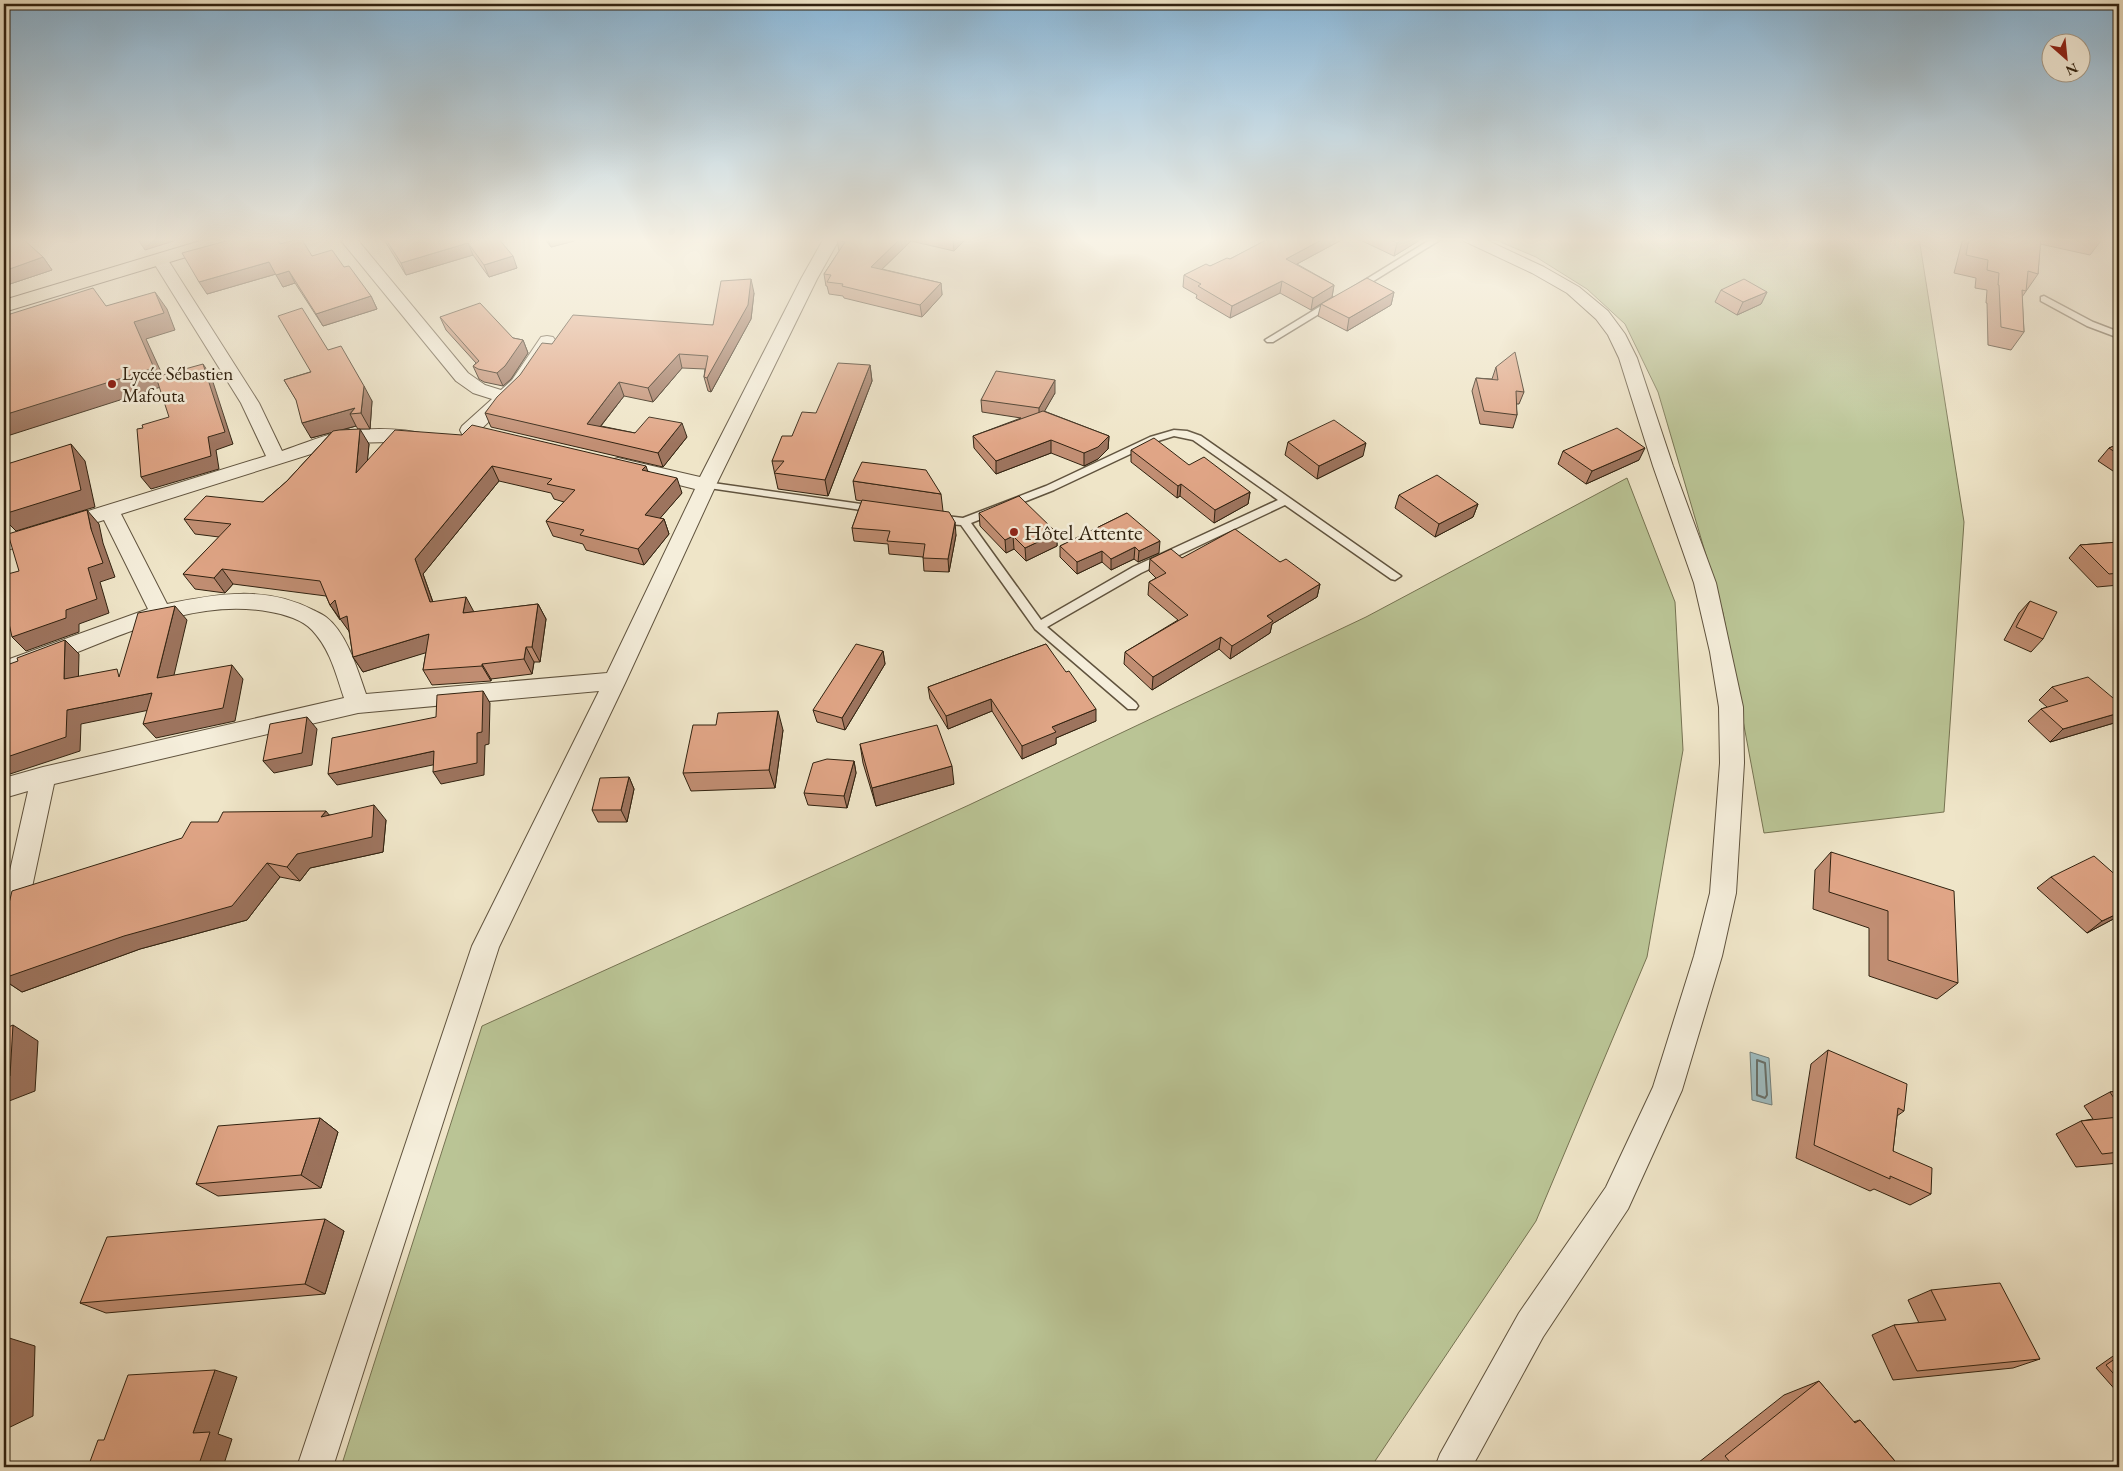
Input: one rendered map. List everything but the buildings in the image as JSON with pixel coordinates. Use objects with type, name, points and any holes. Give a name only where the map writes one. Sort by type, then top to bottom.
[{"type":"street","points":[[189,307],[250,403],[276,459]]},
{"type":"street","points":[[403,307],[462,377],[479,389],[505,397]]},
{"type":"street","points":[[315,1467],[486,946],[615,681],[706,485],[795,307]]},
{"type":"street","points":[[1453,1467],[1531,1325],[1617,1198],[1667,1090],[1708,956],[1723,893],[1732,763],[1731,707],[1721,652],[1705,583],[1663,466],[1628,358],[1616,334],[1602,315],[1592,307]]},
{"type":"street","points":[[453,436],[505,397],[518,384],[547,341]]},
{"type":"street","points":[[4,544],[346,437],[488,434]]},
{"type":"street","points":[[602,460],[706,485]]},
{"type":"street","points":[[110,512],[161,613]]},
{"type":"street","points":[[4,670],[161,613],[208,602],[248,600],[291,608],[319,623],[339,650],[358,704]]},
{"type":"street","points":[[4,788],[43,777],[358,704],[615,681]]},
{"type":"street","points":[[6,944],[43,777]]},
{"type":"lane","points":[[1270,340],[1325,307]]},
{"type":"lane","points":[[2058,307],[2090,324],[2119,335]]},
{"type":"lane","points":[[925,517],[964,522],[1050,488],[1154,439],[1174,433],[1187,434],[1197,438],[1395,576]]},
{"type":"lane","points":[[706,485],[887,511]]},
{"type":"lane","points":[[1038,626],[1137,570],[1286,500]]},
{"type":"lane","points":[[964,522],[1038,626],[1132,706]]},
{"type":"green space","points":[[1606,307],[1930,307],[1964,522],[1944,812],[1764,833],[1723,613],[1658,392],[1625,324]]},
{"type":"green space","points":[[1627,478],[1675,602],[1683,750],[1647,957],[1536,1221],[1371,1467],[341,1467],[482,1026],[969,805],[1366,617]]},
{"type":"water","points":[[1750,1052],[1769,1058],[1772,1105],[1752,1100]]},
{"type":"place","name":"Lycée Sébastien Mafouta","points":[[112,384]]},
{"type":"place","name":"Hôtel Attente","points":[[1014,532]]}]
